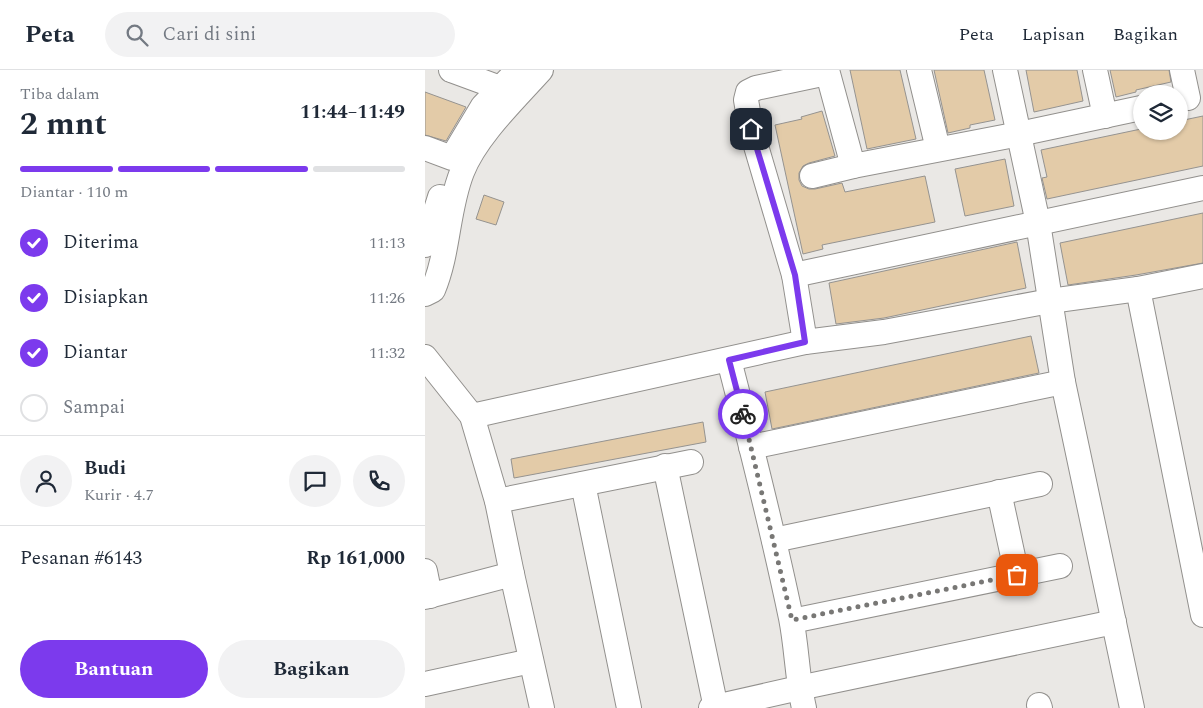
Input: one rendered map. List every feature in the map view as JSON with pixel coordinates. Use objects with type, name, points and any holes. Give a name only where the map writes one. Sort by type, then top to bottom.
[{"type":"street","points":[[451,70],[500,88]]},
{"type":"street","points":[[426,241],[452,158],[483,106],[518,70]]},
{"type":"street","points":[[425,294],[433,290],[441,271],[450,216],[462,171],[479,142],[503,111],[541,70]]},
{"type":"street","points":[[919,70],[938,149]]},
{"type":"street","points":[[1005,70],[1038,224],[1063,382],[1132,708]]},
{"type":"street","points":[[1095,70],[1105,116]]},
{"type":"street","points":[[1182,70],[1190,97]]},
{"type":"street","points":[[805,342],[795,275],[751,129],[746,100],[748,92],[756,88],[827,72],[853,166]]},
{"type":"street","points":[[812,176],[853,166],[1133,110]]},
{"type":"street","points":[[425,148],[452,158]]},
{"type":"street","points":[[795,275],[1203,188]]},
{"type":"street","points":[[472,416],[805,342],[884,332],[1049,301],[1138,289],[1203,276]]},
{"type":"street","points":[[1138,289],[1203,615]]},
{"type":"street","points":[[425,358],[472,416],[497,501],[542,708]]},
{"type":"street","points":[[729,360],[792,620],[802,698]]},
{"type":"street","points":[[751,447],[1063,382]]},
{"type":"street","points":[[497,501],[691,462]]},
{"type":"street","points":[[665,466],[714,708],[802,698],[1114,622]]},
{"type":"street","points":[[583,484],[629,708]]},
{"type":"street","points":[[774,540],[1040,484]]},
{"type":"street","points":[[999,492],[1017,575]]},
{"type":"street","points":[[792,620],[1060,566]]},
{"type":"street","points":[[425,571],[427,596],[512,574]]},
{"type":"street","points":[[425,684],[531,661]]},
{"type":"building","points":[[850,70],[900,70],[916,139],[867,149]]},
{"type":"building","points":[[934,70],[984,70],[995,120],[970,125],[970,128],[948,133]]},
{"type":"building","points":[[1026,70],[1077,70],[1083,101],[1034,112]]},
{"type":"building","points":[[1110,70],[1169,70],[1171,82],[1158,85],[1133,85],[1133,93],[1116,97]]},
{"type":"building","points":[[425,92],[466,107],[446,141],[425,135]]},
{"type":"building","points":[[822,111],[835,156],[803,166],[799,173],[799,180],[802,186],[815,189],[842,183],[845,192],[925,176],[935,222],[822,245],[823,249],[803,254],[775,125],[802,119],[801,117]]},
{"type":"building","points":[[1203,116],[1203,166],[1047,199],[1042,178],[1047,177],[1041,150],[1133,131],[1133,140],[1188,140],[1188,119]]},
{"type":"building","points":[[1005,159],[1014,206],[965,216],[955,169]]},
{"type":"building","points":[[484,195],[504,202],[496,225],[476,219]]},
{"type":"building","points":[[1203,213],[1203,263],[1068,285],[1060,243]]},
{"type":"building","points":[[1017,242],[1026,288],[884,318],[836,324],[829,283]]},
{"type":"building","points":[[1031,336],[1039,373],[772,429],[765,392]]},
{"type":"building","points":[[703,422],[706,442],[514,478],[511,459]]},
{"type":"way so far","points":[[743,414],[792,620],[1017,575]]},
{"type":"route","points":[[743,414],[729,360],[805,342],[795,275],[751,129]]}]
